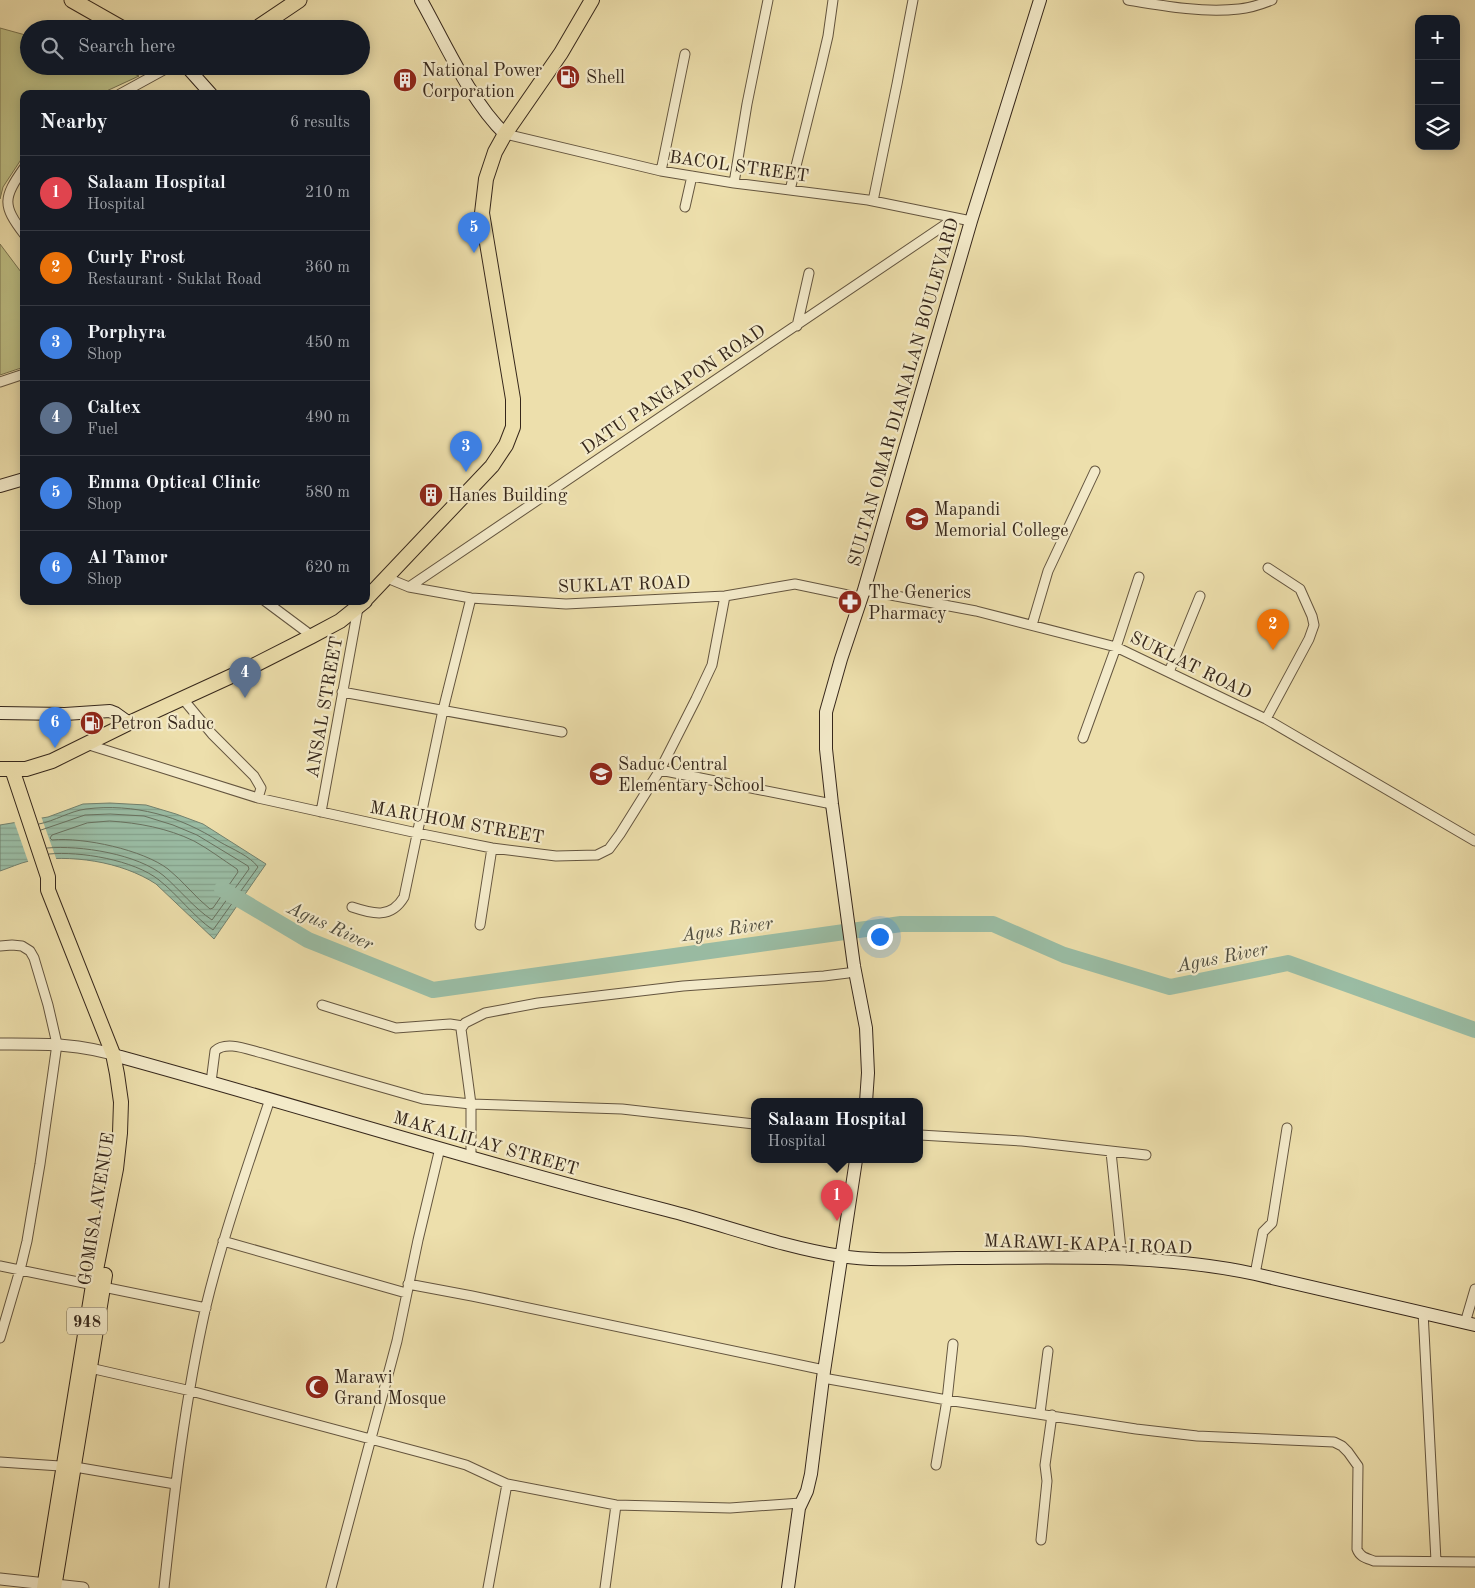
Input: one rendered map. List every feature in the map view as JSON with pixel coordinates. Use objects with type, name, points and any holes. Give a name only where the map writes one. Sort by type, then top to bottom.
[{"type":"highway","points":[[72,0],[107,20]]},
{"type":"highway","points":[[269,20],[299,0]]},
{"type":"main road","points":[[421,0],[467,83],[494,124],[504,134]]},
{"type":"main road","points":[[370,596],[492,466],[506,445],[513,427],[513,399],[482,213],[486,179],[495,152],[504,134],[561,53],[592,0]]},
{"type":"main road","name":"SULTAN OMAR DIANALAN BOULEVARD","points":[[866,1098],[868,1073],[866,1028],[851,969],[844,887],[826,749],[826,712],[841,659],[863,594],[971,220],[1040,0]]},
{"type":"main road","points":[[194,75],[207,90]]},
{"type":"main road","points":[[0,486],[20,480]]},
{"type":"main road","points":[[6,769],[38,766],[86,744],[312,636],[340,621],[360,605]]},
{"type":"main road","points":[[0,713],[65,714],[110,711],[116,713],[129,723]]},
{"type":"main road","name":"GOMISA AVENUE","points":[[6,769],[25,810],[47,873],[56,887],[117,1056],[128,1101],[123,1169],[98,1286],[50,1586]]},
{"type":"main road","name":"MAKALILAY STREET","points":[[117,1056],[803,1249],[842,1256]]},
{"type":"main road","points":[[788,1588],[801,1503],[807,1491],[811,1474],[823,1374],[856,1163]]},
{"type":"main road","name":"MARAWI-KAPA-I ROAD","points":[[842,1256],[1122,1259],[1196,1264],[1255,1274],[1470,1324]]},
{"type":"main road","name":"GOMISA AVENUE","points":[[69,1466],[90,1368],[98,1286]]},
{"type":"street","points":[[734,183],[747,104],[768,0]]},
{"type":"street","points":[[790,190],[826,46],[832,0]]},
{"type":"street","points":[[873,201],[898,84],[913,0]]},
{"type":"street","points":[[1128,0],[1178,8],[1216,10],[1240,10],[1272,0]]},
{"type":"street","points":[[661,171],[685,54]]},
{"type":"street","points":[[127,90],[155,75]]},
{"type":"street","name":"BACOL STREET","points":[[504,134],[661,171],[734,183],[873,201],[971,220]]},
{"type":"street","points":[[20,175],[7,196],[7,202],[8,209],[20,228]]},
{"type":"street","points":[[686,207],[692,176]]},
{"type":"street","name":"DATU PANGAPON ROAD","points":[[409,587],[955,218]]},
{"type":"street","points":[[797,326],[809,273]]},
{"type":"street","points":[[0,382],[20,375]]},
{"type":"street","points":[[1032,625],[1048,570],[1095,470]]},
{"type":"street","points":[[1266,719],[1309,639],[1314,625],[1300,590],[1268,568]]},
{"type":"street","points":[[1083,738],[1139,577]]},
{"type":"street","name":"SUKLAT ROAD","points":[[387,578],[409,587],[471,598],[566,604],[725,596],[795,584],[976,611],[1116,647],[1266,719],[1475,841]]},
{"type":"street","name":"MARUHOM STREET","points":[[86,744],[258,798],[417,833],[492,848],[556,856],[597,855],[608,848],[620,834],[660,770],[696,700],[712,665],[725,596]]},
{"type":"street","points":[[1169,672],[1200,596]]},
{"type":"street","points":[[352,907],[364,911],[384,913],[399,906],[404,897],[443,710],[471,598]]},
{"type":"street","points":[[270,605],[312,636]]},
{"type":"street","name":"ANSAL STREET","points":[[321,812],[342,692],[363,605]]},
{"type":"street","points":[[342,692],[562,732]]},
{"type":"street","points":[[183,699],[212,734],[254,776],[260,788],[258,798]]},
{"type":"street","points":[[660,770],[832,804]]},
{"type":"street","points":[[480,926],[492,848]]},
{"type":"street","points":[[0,946],[12,944],[22,946],[30,951],[34,958],[48,1005],[57,1044],[40,1164],[20,1270],[0,1338]]},
{"type":"street","points":[[471,1157],[471,1104],[461,1029],[465,1023],[485,1013],[538,1003],[683,986],[824,976],[851,969]]},
{"type":"street","points":[[322,1005],[396,1028],[450,1024],[463,1026]]},
{"type":"street","points":[[0,1044],[57,1044],[88,1047],[117,1056]]},
{"type":"street","points":[[211,1082],[215,1050],[222,1046],[262,1052],[423,1099],[471,1104],[622,1109],[751,1124]]},
{"type":"street","points":[[164,1588],[175,1484],[190,1390],[206,1308],[223,1241],[270,1099]]},
{"type":"street","points":[[1255,1274],[1263,1232],[1272,1223],[1287,1128]]},
{"type":"street","points":[[923,1135],[1061,1145],[1146,1155]]},
{"type":"street","points":[[331,1588],[369,1439],[397,1341],[407,1288],[440,1148]]},
{"type":"street","points":[[1112,1152],[1122,1259]]},
{"type":"street","points":[[223,1241],[407,1288],[472,1296],[947,1400],[1136,1429],[1197,1436],[1334,1442],[1342,1446],[1358,1466],[1357,1549],[1359,1554],[1374,1561],[1475,1562]]},
{"type":"street","points":[[0,1266],[206,1308]]},
{"type":"street","points":[[1470,1324],[1475,1289]]},
{"type":"street","points":[[1423,1312],[1436,1561]]},
{"type":"street","points":[[936,1465],[947,1400],[953,1344]]},
{"type":"street","points":[[1040,1413],[1048,1351]]},
{"type":"street","points":[[90,1368],[190,1390],[466,1465],[507,1484],[616,1505],[730,1508],[801,1503]]},
{"type":"street","points":[[1041,1540],[1046,1465],[1052,1415]]},
{"type":"street","points":[[0,1462],[69,1466],[175,1484]]},
{"type":"street","points":[[499,1588],[488,1588],[507,1484]]},
{"type":"street","points":[[605,1588],[616,1505]]},
{"type":"street","points":[[0,1579],[50,1586],[83,1588]]},
{"type":"shaded area","points":[[0,28],[20,34],[20,75],[139,76],[109,90],[20,90],[20,161],[3,187],[0,199]]},
{"type":"shaded area","points":[[0,244],[20,271],[20,368],[0,375]]},
{"type":"water","points":[[83,804],[146,805],[203,824],[266,864],[214,939],[156,884],[127,870],[95,861],[61,858],[29,861],[0,871],[0,825],[48,817]]},
{"type":"pier","points":[[41,816],[57,861],[29,864],[14,821]]},
{"type":"waterway","name":"Agus River","points":[[222,889],[308,940],[433,990],[901,924],[993,924],[1064,955],[1170,987],[1288,963],[1475,1030]]},
{"type":"place","name":"Shell","points":[[568,77]]},
{"type":"place","name":"National Power Corporation","points":[[405,80]]},
{"type":"place","name":"Emma Optical Clinic","points":[[474,253]]},
{"type":"place","name":"Porphyra","points":[[466,472]]},
{"type":"place","name":"Hanes Building","points":[[431,495]]},
{"type":"place","name":"Mapandi Memorial College","points":[[917,519]]},
{"type":"place","name":"The Generics Pharmacy","points":[[850,602]]},
{"type":"place","name":"Curly Frost","points":[[1273,650]]},
{"type":"place","name":"Caltex","points":[[245,698]]},
{"type":"place","name":"Petron Saduc","points":[[92,723]]},
{"type":"place","name":"Al Tamor","points":[[55,748]]},
{"type":"place","name":"Saduc Central Elementary School","points":[[601,774]]},
{"type":"place","name":"Salaam Hospital","points":[[837,1221]]},
{"type":"place","name":"Marawi Grand Mosque","points":[[317,1387]]}]
